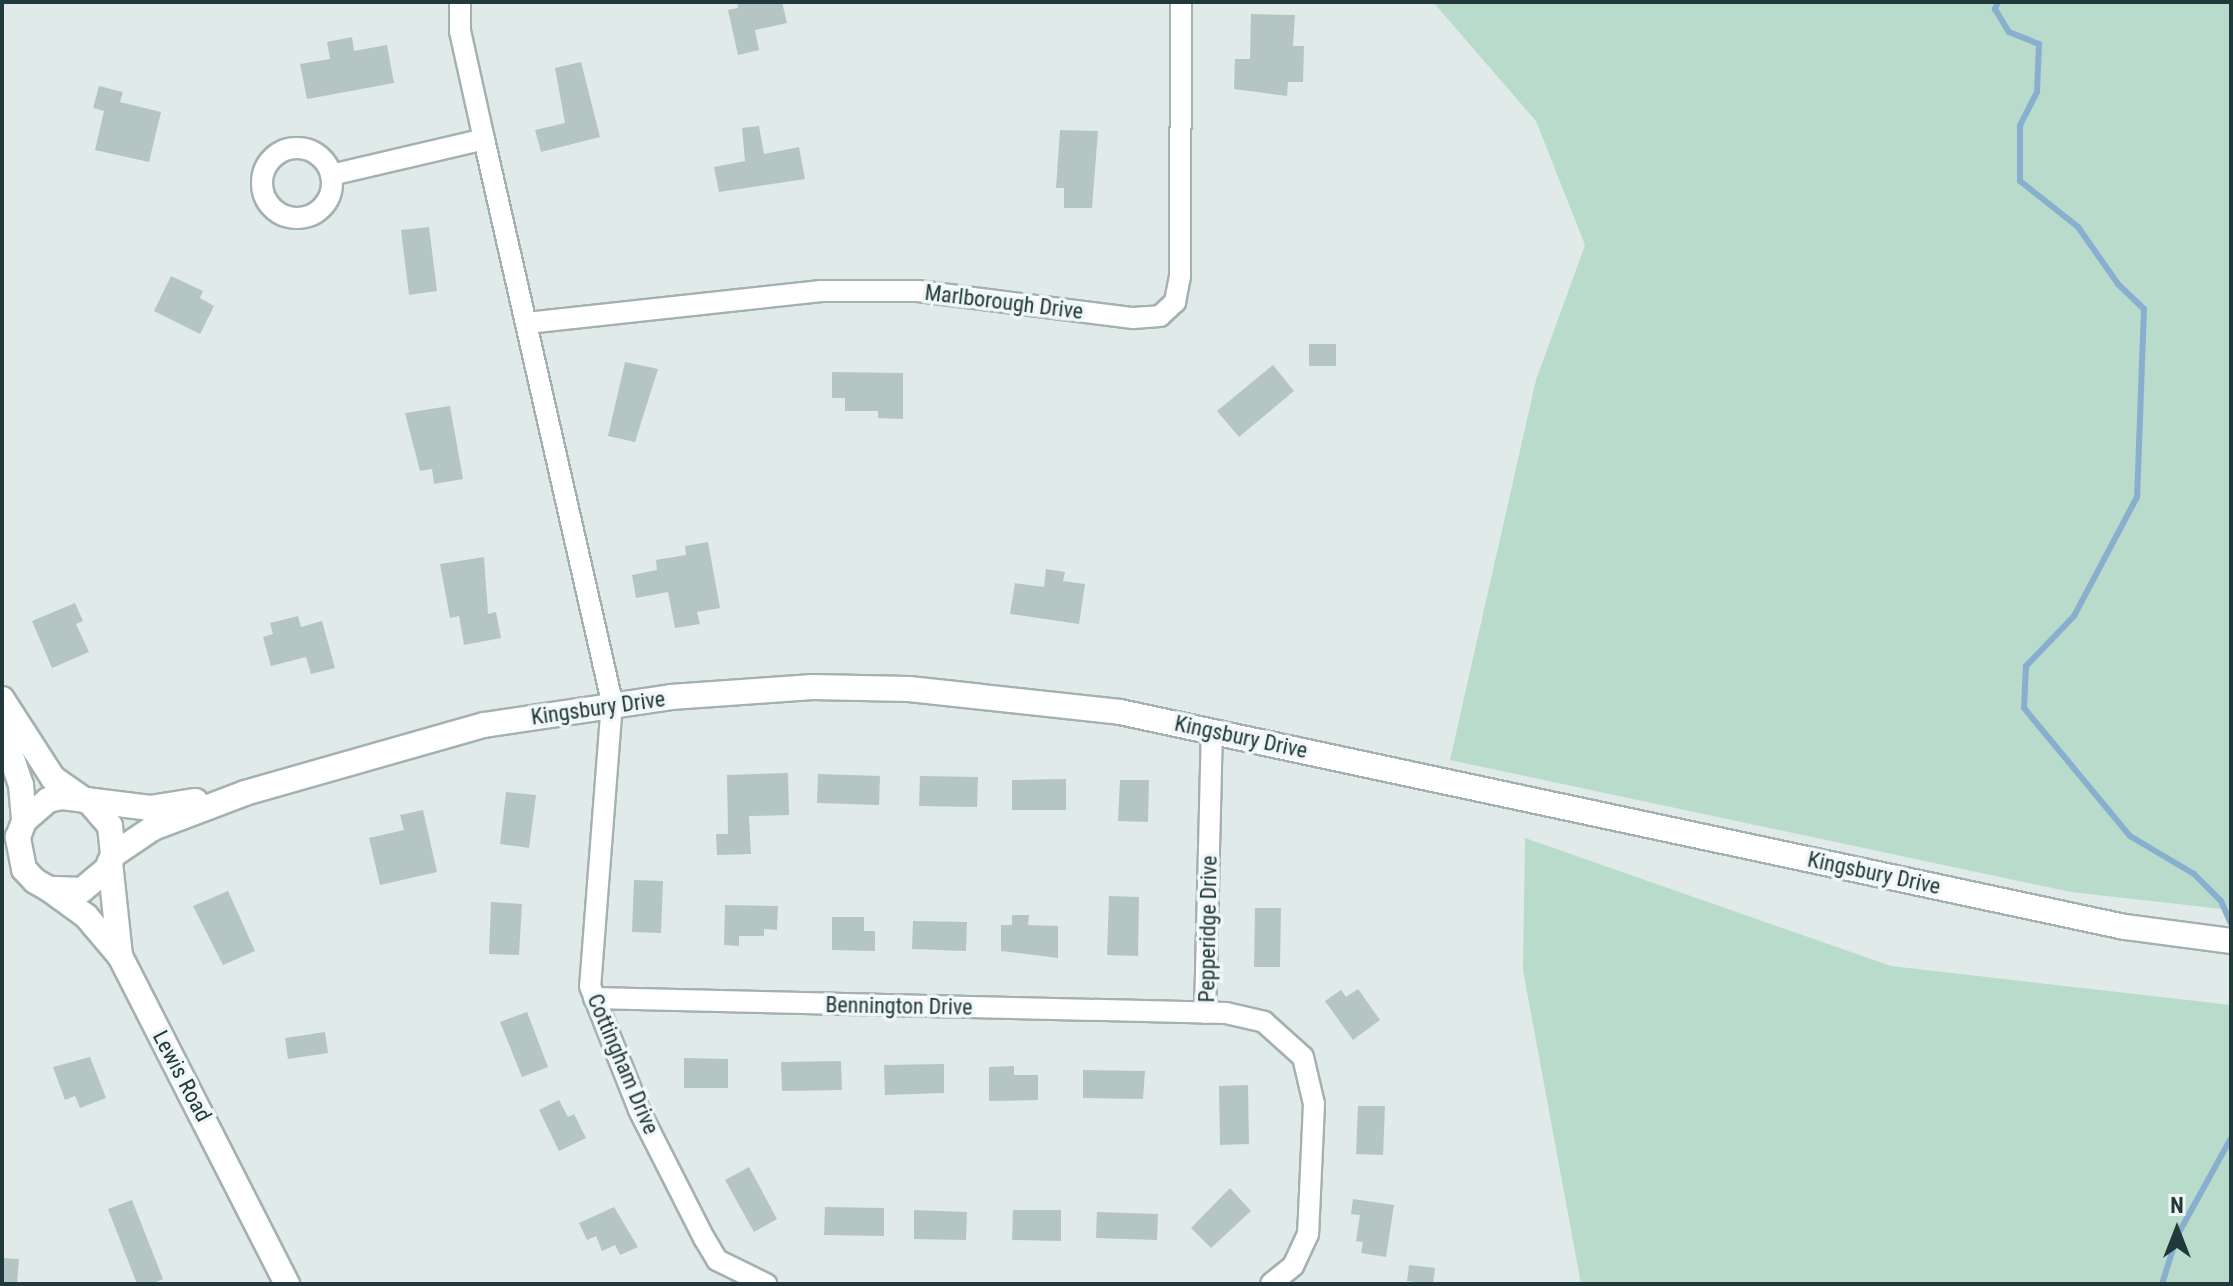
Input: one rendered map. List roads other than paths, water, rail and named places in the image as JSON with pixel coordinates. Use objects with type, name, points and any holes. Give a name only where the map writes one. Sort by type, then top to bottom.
[{"type":"street","points":[[460,2],[460,31],[612,702]]},
{"type":"street","name":"Marlborough Drive","points":[[527,323],[821,291],[918,291],[1121,317],[1160,316],[1175,302],[1180,277],[1181,2]]},
{"type":"street","points":[[331,175],[484,139]]},
{"type":"street","name":"Kingsbury Drive","points":[[2,876],[82,890],[96,881],[111,859],[153,828],[245,793],[409,744],[612,702],[813,687],[909,689],[1120,712],[2112,925],[2231,941]]},
{"type":"street","points":[[2,699],[53,778],[89,803],[110,826],[120,956]]},
{"type":"street","name":"Cottingham Drive","points":[[612,702],[589,960],[594,998],[639,1110],[717,1260],[766,1284]]},
{"type":"street","points":[[2,729],[21,785],[16,830],[19,853],[42,885]]},
{"type":"street","name":"Pepperidge Drive","points":[[1212,730],[1205,1013],[1226,1013],[1278,1030],[1303,1057],[1312,1083],[1308,1234],[1293,1266],[1271,1284]]},
{"type":"street","name":"Kingsbury Drive","points":[[16,830],[48,800],[150,808],[245,793]]},
{"type":"street","name":"Lewis Road","points":[[42,885],[86,916],[120,956],[287,1284]]},
{"type":"street","name":"Bennington Drive","points":[[594,998],[1205,1013]]},
{"type":"waterway","points":[[1998,2],[1995,9],[2009,32],[2039,44],[2037,92],[2020,126],[2020,181],[2078,227],[2118,284],[2144,309],[2137,497],[2074,616],[2026,666],[2024,708],[2130,836],[2194,874],[2221,901],[2231,923]]},
{"type":"waterway","points":[[2162,1284],[2177,1236],[2231,1138]]}]
